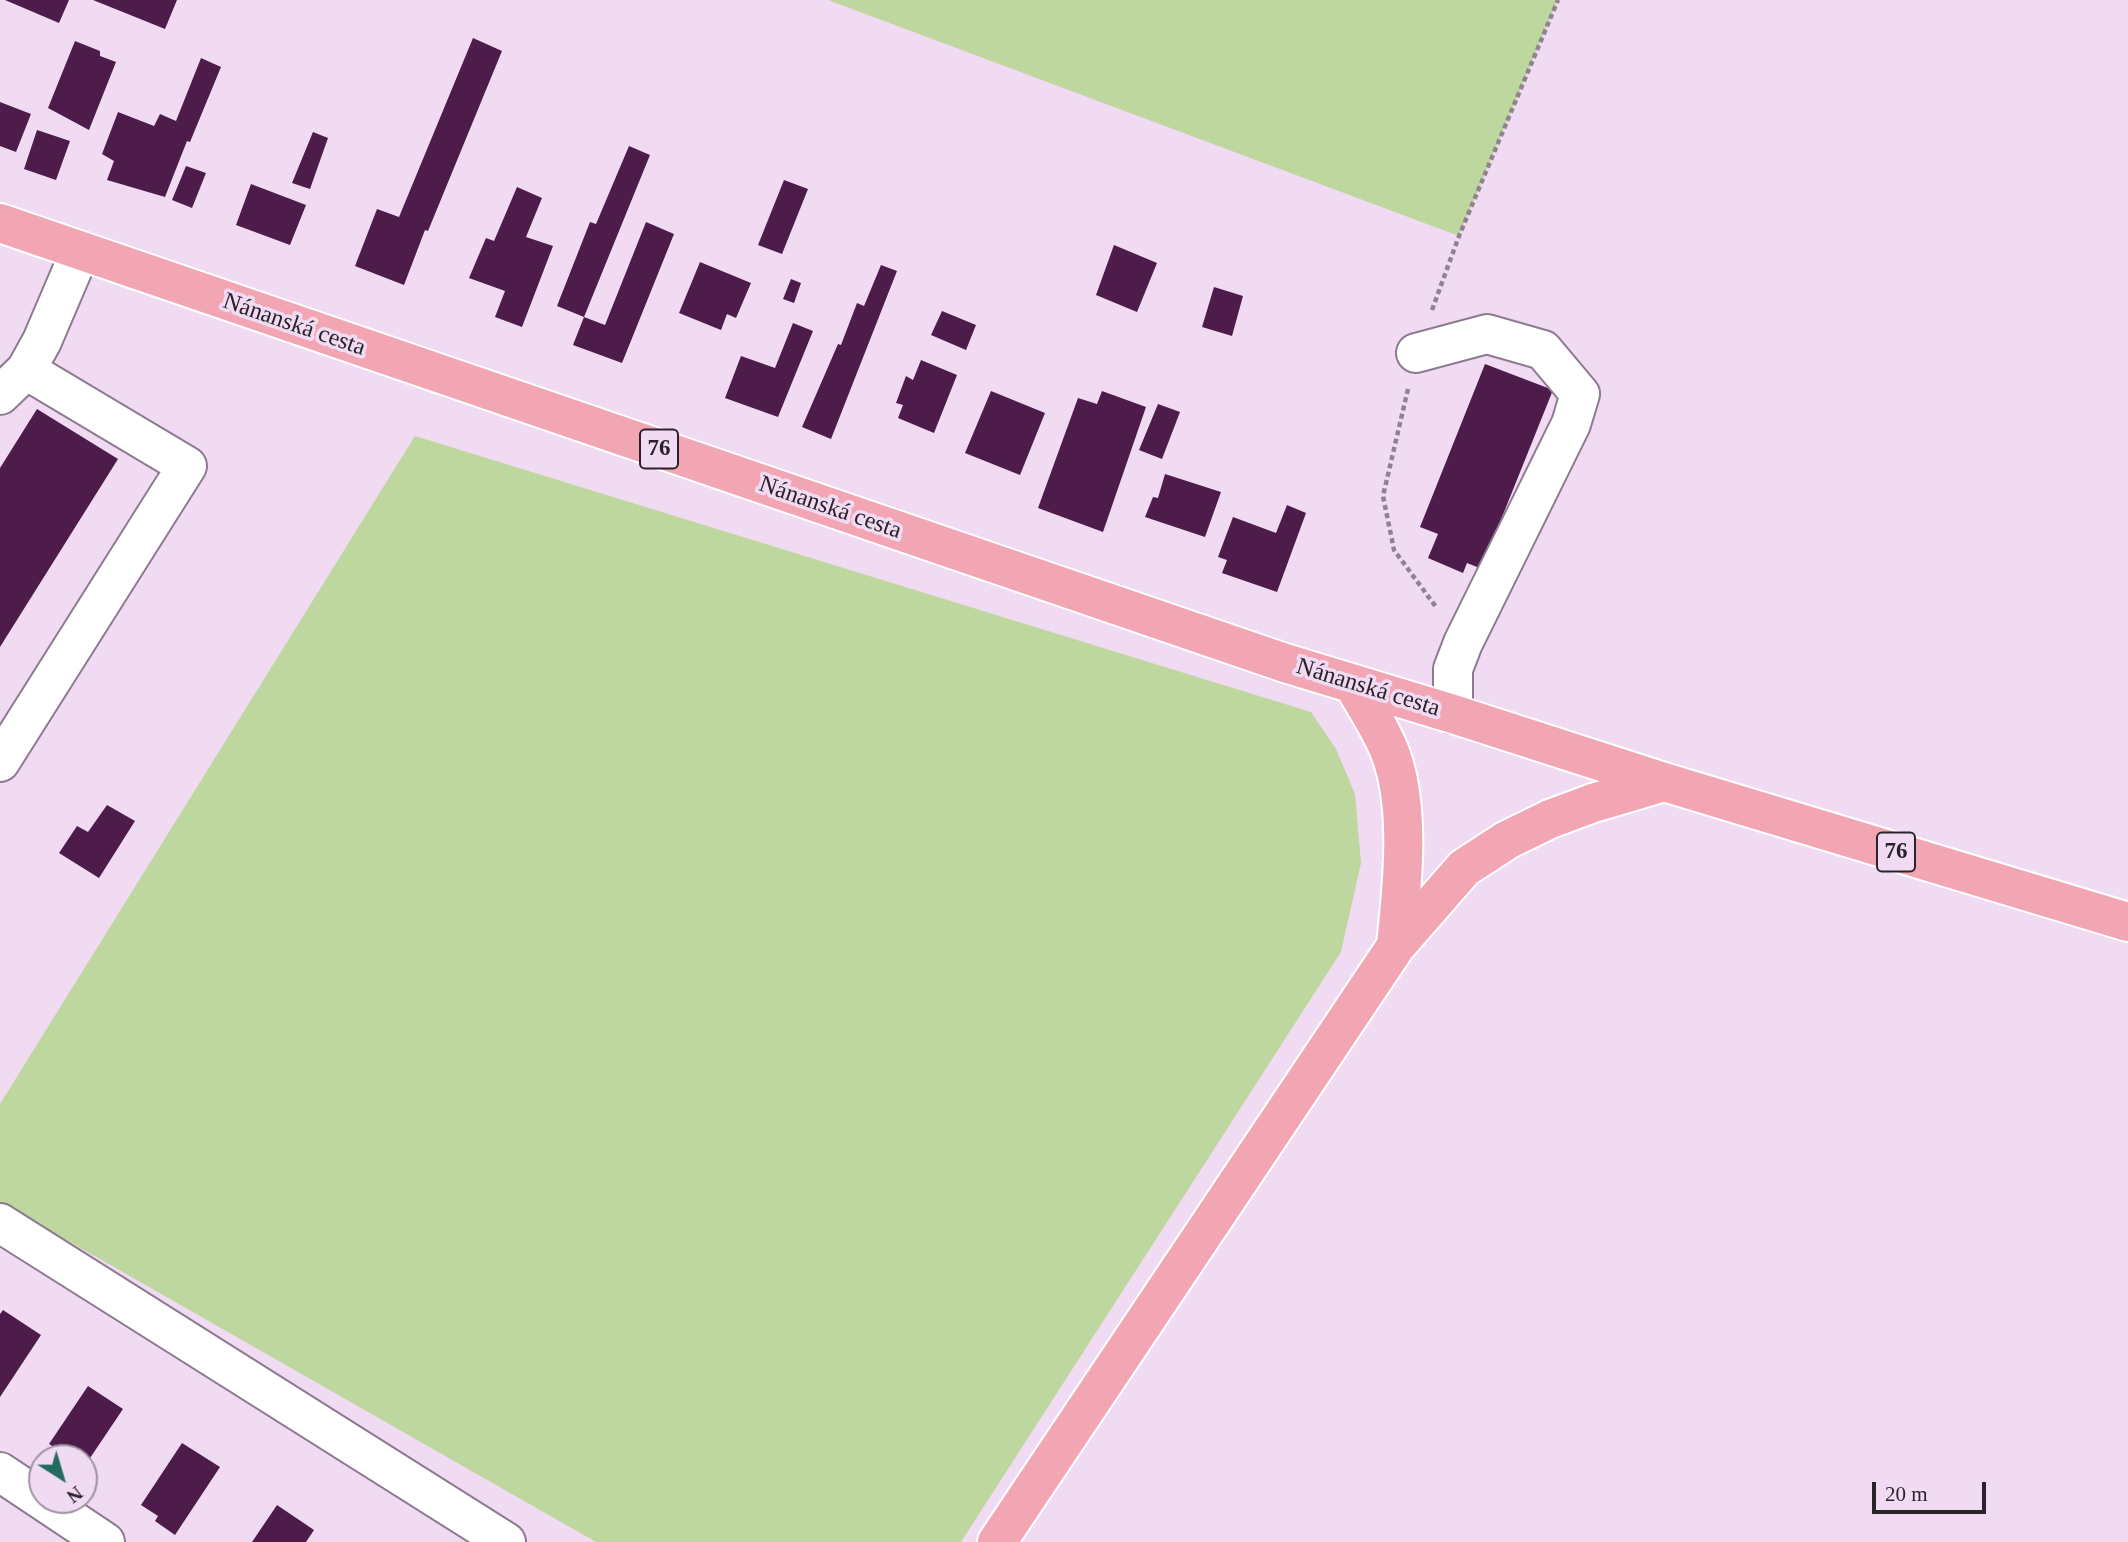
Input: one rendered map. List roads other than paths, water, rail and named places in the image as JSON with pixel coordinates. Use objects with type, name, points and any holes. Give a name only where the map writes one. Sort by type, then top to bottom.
[{"type":"main road","name":"Nánanská cesta","points":[[0,223],[1285,663],[1664,782]]},
{"type":"main road","points":[[1353,684],[1391,754],[1402,802],[1401,898],[1396,946]]},
{"type":"main road","points":[[997,1542],[1396,946],[1464,868],[1507,840],[1550,819],[1664,782]]},
{"type":"main road","name":"76","points":[[1664,782],[2128,922]]},
{"type":"street","points":[[0,762],[187,466],[13,383],[42,341],[80,252]]},
{"type":"street","points":[[1416,353],[1488,334],[1543,350],[1580,394],[1572,424],[1462,643],[1452,669],[1453,714]]},
{"type":"street","points":[[0,1223],[506,1542]]},
{"type":"street","points":[[0,1472],[28,1491]]},
{"type":"street","points":[[63,1514],[105,1542]]}]
